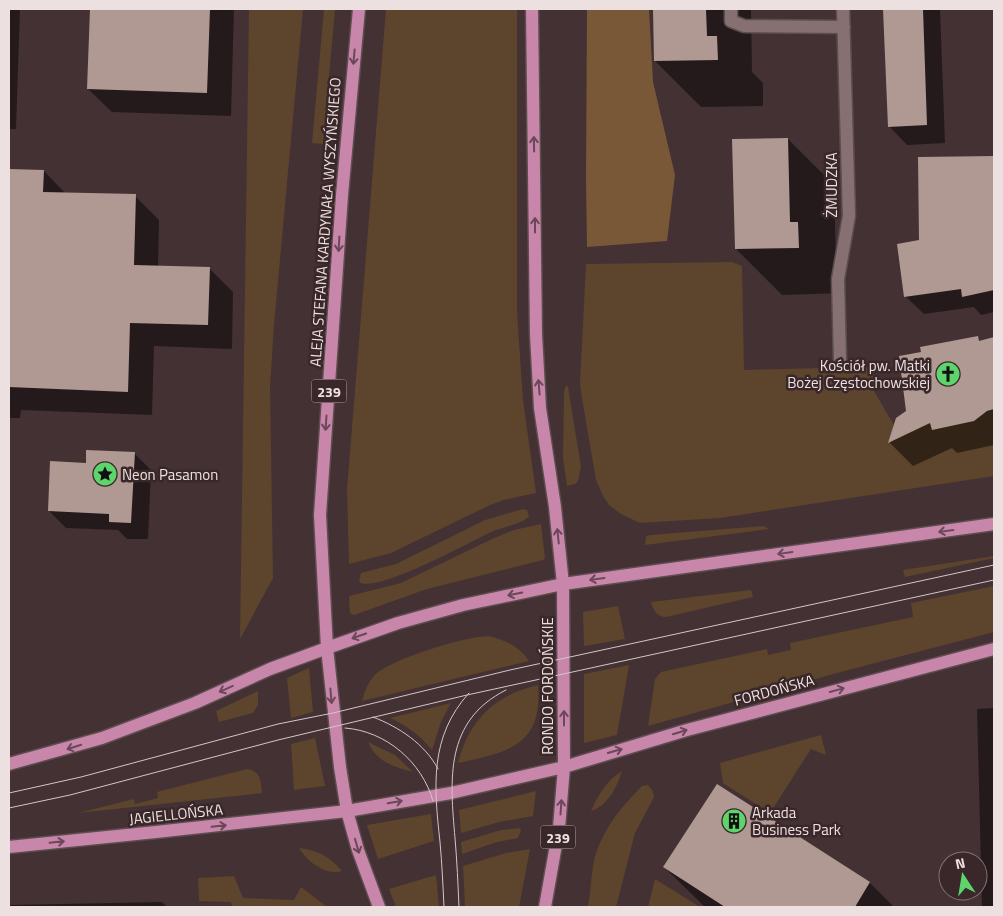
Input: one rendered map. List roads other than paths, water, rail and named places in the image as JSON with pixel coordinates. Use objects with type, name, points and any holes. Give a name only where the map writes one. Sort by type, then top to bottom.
[{"type":"main road","name":"ALEJA STEFANA KARDYNAŁA WYSZYŃSKIEGO","points":[[327,648],[320,515],[342,195],[359,9]]},
{"type":"main road","name":"239","points":[[532,9],[537,363],[540,408],[555,508],[563,584]]},
{"type":"main road","points":[[9,764],[64,750],[145,722],[195,703],[270,669],[398,623],[454,608],[563,584],[994,524]]},
{"type":"main road","name":"RONDO FORDOŃSKIE","points":[[347,811],[451,793],[564,767],[563,584]]},
{"type":"main road","name":"239","points":[[327,648],[340,767],[347,811],[358,850],[379,907]]},
{"type":"main road","name":"FORDOŃSKA","points":[[564,767],[687,730],[994,649]]},
{"type":"main road","name":"239","points":[[545,907],[559,828],[564,767]]},
{"type":"main road","name":"JAGIELLOŃSKA","points":[[9,847],[347,811]]},
{"type":"street","points":[[731,9],[731,21],[744,26],[844,27]]},
{"type":"street","name":"ŻMUDZKA","points":[[840,360],[838,279],[849,216],[843,9]]},
{"type":"tram line","points":[[9,793],[81,777],[278,724],[333,713],[510,670],[994,565]]},
{"type":"tram line","points":[[9,808],[70,795],[278,740],[467,695],[994,580]]},
{"type":"tram line","points":[[459,907],[452,795],[455,754],[461,735],[471,718],[486,703],[506,690]]},
{"type":"tram line","points":[[444,907],[436,802],[437,763],[447,727],[456,710],[469,693]]},
{"type":"tram line","points":[[373,717],[402,731],[419,744],[438,769]]},
{"type":"tram line","points":[[345,728],[360,730],[374,735],[400,751],[420,774],[428,787],[433,801]]},
{"type":"place","name":"Kościół pw. Matki Bożej Częstochowskiej","points":[[948,374]]},
{"type":"place","name":"Neon Pasamon","points":[[105,474]]},
{"type":"place","name":"Arkada Business Park","points":[[734,821]]}]
